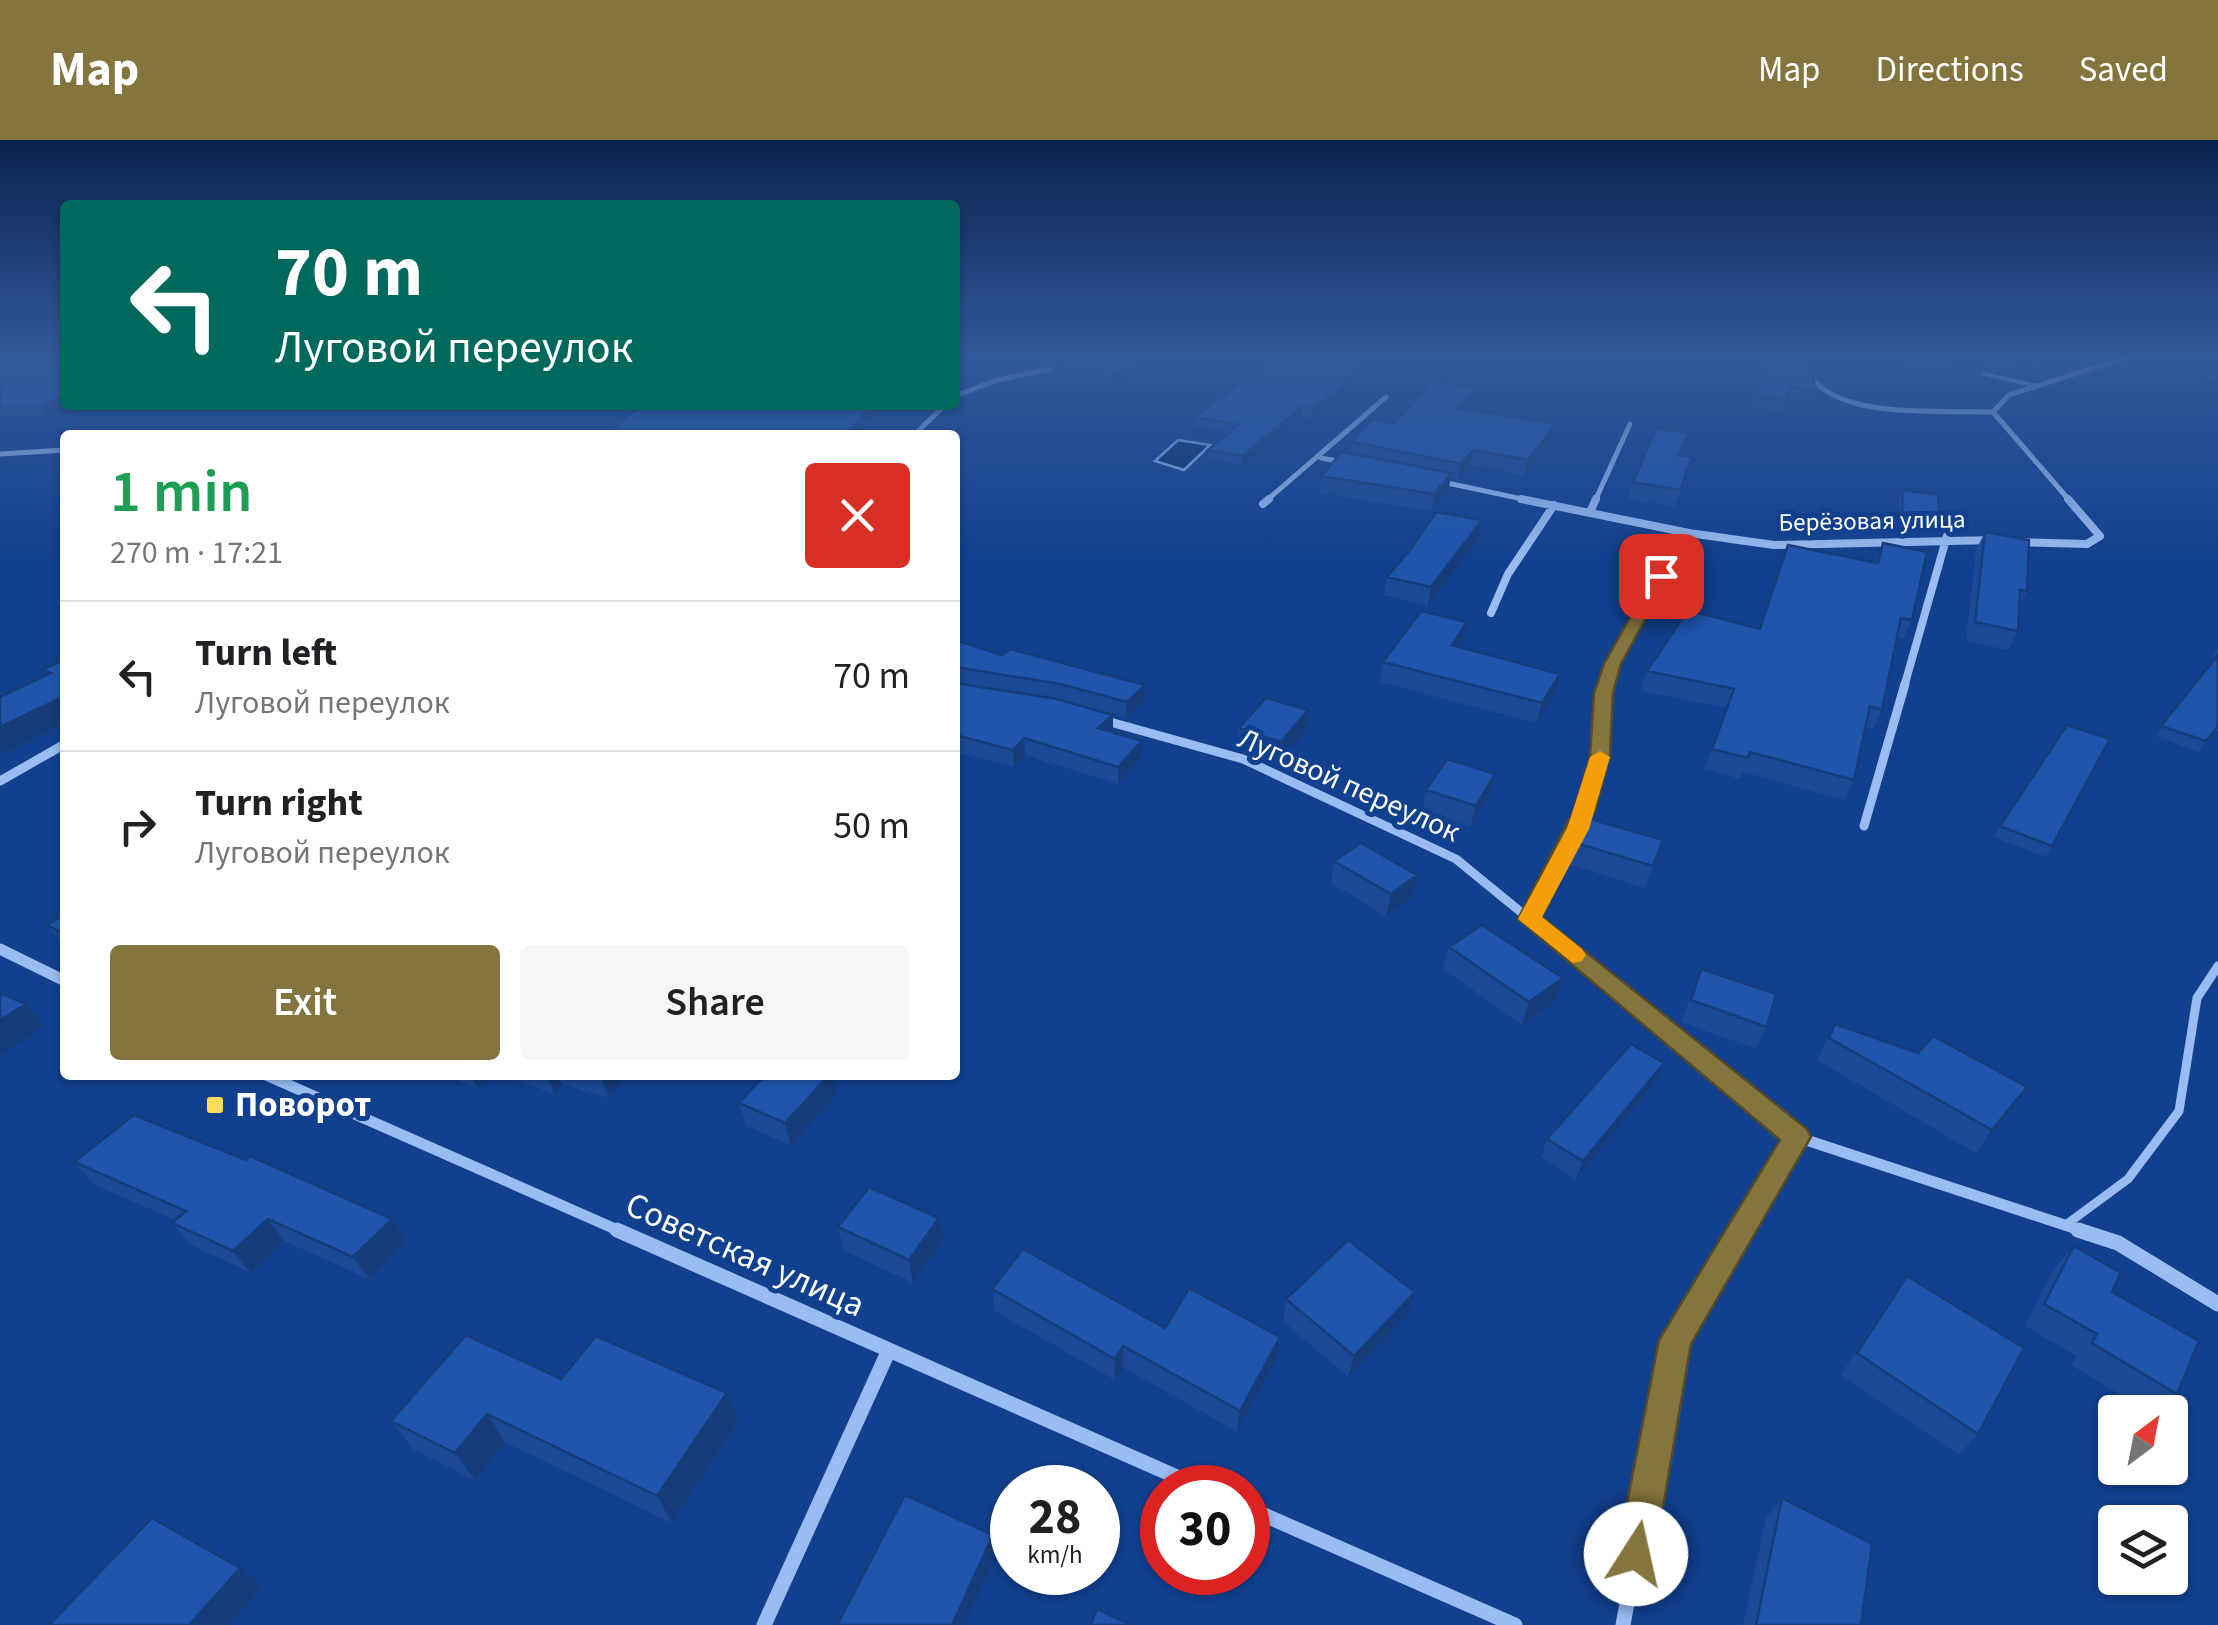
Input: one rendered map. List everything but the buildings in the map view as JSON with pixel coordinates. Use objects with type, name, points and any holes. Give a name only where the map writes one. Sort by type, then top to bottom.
[{"type":"street","points":[[1263,504],[1356,424]]},
{"type":"street","points":[[1590,512],[1630,424]]},
{"type":"street","name":"Берёзовая улица","points":[[1430,480],[1686,532],[1774,545],[1827,547],[1947,536],[2088,544],[2100,536],[2004,424]]},
{"type":"street","points":[[0,454],[60,450]]},
{"type":"street","points":[[1320,458],[1357,465]]},
{"type":"street","points":[[1492,613],[1508,574],[1554,505]]},
{"type":"street","points":[[1864,826],[1947,536]]},
{"type":"street","name":"Луговой переулок","points":[[1096,718],[1243,760],[1456,859],[1797,1137],[2118,1242],[2218,1304]]},
{"type":"street","points":[[0,780],[60,747]]},
{"type":"street","points":[[0,949],[60,979]]},
{"type":"street","name":"Советская улица","points":[[277,1080],[1150,1465]]},
{"type":"street","points":[[1623,1625],[1675,1340],[1797,1137]]},
{"type":"street","points":[[764,1625],[888,1350]]},
{"type":"street","points":[[1270,1518],[1515,1625]]},
{"type":"lane","points":[[1530,919],[1578,829],[1591,790],[1600,756],[1604,693],[1612,664],[1686,532]]},
{"type":"lane","points":[[2067,1224],[2128,1179],[2179,1111],[2197,998],[2218,966]]},
{"type":"water","points":[[1178,440],[1210,445],[1184,470],[1155,461]]},
{"type":"slow traffic","points":[[1573,955],[1530,919],[1578,829],[1600,757]]},
{"type":"place","name":"Поворот","points":[[215,1105]]},
{"type":"route","points":[[1636,1554],[1675,1340],[1797,1137],[1530,919],[1578,829],[1600,756],[1604,693],[1612,664],[1661,576]]}]
